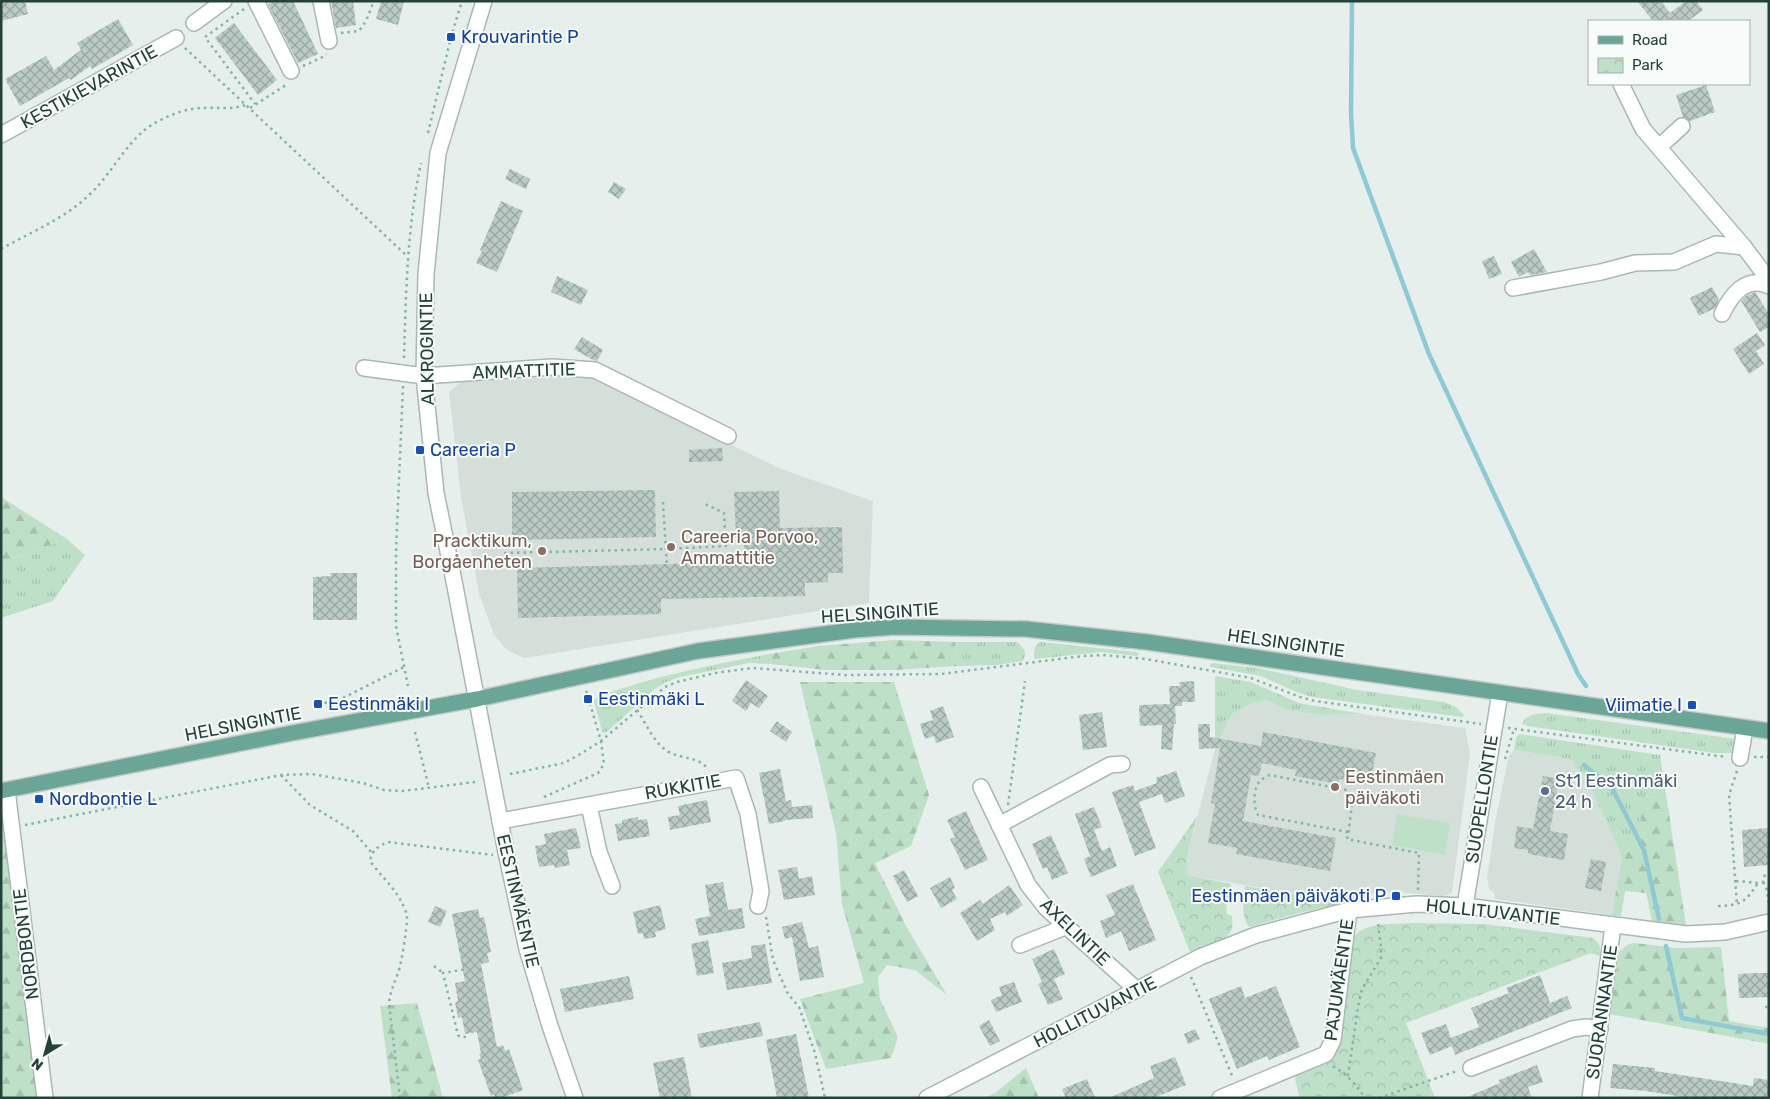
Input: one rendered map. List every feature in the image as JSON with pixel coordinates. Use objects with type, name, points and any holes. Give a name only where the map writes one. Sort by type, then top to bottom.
[{"type":"main road","name":"HELSINGINTIE","points":[[4,790],[292,733],[477,699],[698,651],[854,630],[895,627],[1026,629],[1147,642],[1769,731]]},
{"type":"street","points":[[194,23],[224,1]]},
{"type":"street","points":[[320,1],[328,38]]},
{"type":"street","name":"ALKROGINTIE","points":[[477,699],[436,493],[424,376],[426,274],[438,153],[484,1]]},
{"type":"street","points":[[252,4],[291,71]]},
{"type":"street","name":"KESTIKIEVARINTIE","points":[[1,135],[176,38]]},
{"type":"street","points":[[1621,85],[1643,129],[1744,247],[1769,280]]},
{"type":"street","points":[[1659,147],[1682,126]]},
{"type":"street","points":[[1513,288],[1634,264],[1674,262],[1716,244],[1744,247]]},
{"type":"street","points":[[1722,314],[1730,297],[1752,282],[1761,282],[1769,286]]},
{"type":"street","name":"AMMATTITIE","points":[[364,368],[424,376],[552,367],[595,370],[728,436]]},
{"type":"street","name":"SUOPELLONTIE","points":[[1465,906],[1500,692]]},
{"type":"street","name":"EESTINMÄENTIE","points":[[477,699],[500,821],[528,949],[550,1026],[575,1098]]},
{"type":"street","points":[[1740,758],[1745,728]]},
{"type":"street","points":[[1006,822],[1110,765],[1122,764]]},
{"type":"street","name":"RUKKITIE","points":[[500,821],[736,778],[748,814],[761,891],[758,906]]},
{"type":"street","name":"AXELINTIE","points":[[981,786],[1006,822],[1028,885],[1046,908],[1065,927],[1137,990]]},
{"type":"street","name":"NORDBONTIE","points":[[4,790],[12,828],[45,1098]]},
{"type":"street","points":[[589,805],[599,852],[612,886]]},
{"type":"street","name":"HOLLITUVANTIE","points":[[927,1098],[1200,957],[1283,926],[1349,910],[1417,904],[1465,906],[1686,934],[1719,933],[1769,922]]},
{"type":"street","name":"PAJUMÄENTIE","points":[[1220,1098],[1326,1054],[1333,1040],[1349,910]]},
{"type":"street","name":"SUORANNANTIE","points":[[1590,1098],[1613,926]]},
{"type":"street","points":[[1020,945],[1065,927]]},
{"type":"street","points":[[1471,1068],[1572,1029],[1586,1027],[1600,1029]]},
{"type":"path","points":[[328,38],[359,30],[366,21],[374,1]]},
{"type":"path","points":[[252,4],[205,37],[255,104]]},
{"type":"path","points":[[176,38],[245,105],[408,256]]},
{"type":"path","points":[[1,249],[69,213],[90,195],[142,132],[154,124],[179,112],[191,109],[237,108],[245,105]]},
{"type":"path","points":[[663,502],[667,567]]},
{"type":"path","points":[[504,553],[726,546],[724,513],[703,503]]},
{"type":"path","points":[[510,774],[564,762],[601,741],[665,687],[677,682],[715,673],[752,668],[846,675],[941,674],[1083,656],[1146,660],[1251,678],[1314,701],[1722,757],[1769,756]]},
{"type":"path","points":[[318,704],[337,701],[404,667]]},
{"type":"path","points":[[526,817],[527,805],[598,773],[604,764],[601,741],[583,676]]},
{"type":"path","points":[[1006,822],[1025,681]]},
{"type":"path","points":[[637,710],[660,746],[672,754],[703,763],[715,781]]},
{"type":"path","points":[[415,732],[430,788]]},
{"type":"path","points":[[1737,905],[1729,794],[1740,758]]},
{"type":"path","points":[[12,828],[281,775],[312,774],[363,783],[384,790],[403,791],[475,782]]},
{"type":"path","points":[[281,775],[310,805],[353,831],[372,853]]},
{"type":"path","points":[[1348,832],[1258,816],[1254,810],[1257,786],[1263,778],[1270,775],[1347,790],[1353,797],[1348,832],[1347,839],[1419,853],[1418,895]]},
{"type":"path","points":[[400,1098],[389,1003],[390,992],[398,973],[402,956],[407,914],[392,888],[370,861],[372,853],[378,846],[388,842],[494,855]]},
{"type":"path","points":[[1764,874],[1763,882],[1768,890],[1769,909]]},
{"type":"path","points":[[1736,881],[1763,882]]},
{"type":"path","points":[[1718,906],[1737,905],[1748,898],[1758,883]]},
{"type":"path","points":[[758,906],[767,918],[773,960],[788,994],[800,1007],[815,1053],[825,1098]]},
{"type":"path","points":[[1348,1076],[1362,989],[1380,958],[1381,949],[1377,917]]},
{"type":"path","points":[[434,966],[443,973],[458,1035],[460,1037],[466,1036]]},
{"type":"path","points":[[443,973],[467,969]]},
{"type":"path","points":[[1191,975],[1238,1090]]},
{"type":"path","points":[[1320,1056],[1348,1076],[1358,1086],[1365,1098]]},
{"type":"path","points":[[1379,1098],[1451,1072],[1471,1068]]},
{"type":"shaded area","name":"Careeria Porvoo, Ammattitie","points":[[554,372],[590,376],[781,469],[873,501],[869,603],[524,658],[507,650],[494,635],[479,593],[461,497],[449,392],[467,377]]},
{"type":"shaded area","name":"Eestinmäen päiväkoti","points":[[1267,700],[1286,710],[1321,715],[1362,714],[1465,728],[1470,754],[1452,893],[1443,896],[1395,892],[1365,895],[1346,903],[1188,875],[1187,857],[1215,749],[1232,714],[1250,704]]},
{"type":"shaded area","points":[[1514,750],[1570,759],[1587,779],[1622,857],[1612,915],[1495,899],[1494,893],[1489,889],[1487,878],[1496,817],[1509,756]]},
{"type":"green space","points":[[1,497],[67,539],[1,562]]},
{"type":"green space","points":[[67,539],[85,555],[53,601],[1,618],[1,562]]},
{"type":"green space","points":[[894,640],[955,642],[958,666],[893,670],[826,670],[771,664],[769,654],[819,646]]},
{"type":"green space","points":[[955,642],[1017,642],[1023,648],[1025,656],[1022,661],[997,665],[958,666]]},
{"type":"green space","points":[[1040,642],[1136,652],[1139,654],[1137,656],[1101,652],[1035,659],[1035,646]]},
{"type":"green space","points":[[769,654],[771,664],[749,663],[680,677],[666,682],[653,690],[608,731],[604,733],[602,731],[594,701],[597,697],[661,677]]},
{"type":"green space","points":[[1213,663],[1257,668],[1357,690],[1444,702],[1456,707],[1464,715],[1462,717],[1312,697],[1261,676],[1211,667],[1210,665]]},
{"type":"green space","points":[[1215,676],[1251,682],[1299,703],[1362,714],[1321,715],[1286,710],[1267,700],[1250,704],[1232,714],[1215,749]]},
{"type":"green space","points":[[800,682],[894,682],[929,795],[911,846],[875,863],[906,926],[947,995],[915,970],[887,965],[878,977],[880,999],[898,1037],[891,1058],[826,1069],[800,999],[864,983],[842,904],[836,833]]},
{"type":"green space","points":[[1546,713],[1736,739],[1735,753],[1714,753],[1522,724],[1529,716]]},
{"type":"green space","points":[[1519,734],[1660,755],[1668,807],[1655,798],[1640,795],[1646,831],[1622,857],[1587,779],[1570,759],[1514,750],[1516,738]]},
{"type":"green space","points":[[1639,795],[1655,798],[1668,807],[1686,925],[1652,921],[1646,893],[1625,891],[1621,916],[1612,915],[1622,857],[1646,831],[1634,798]]},
{"type":"green space","points":[[1397,814],[1450,823],[1445,855],[1392,845]]},
{"type":"green space","points":[[1197,816],[1187,857],[1188,875],[1231,884],[1231,899],[1226,902],[1227,914],[1232,916],[1232,928],[1230,933],[1220,941],[1190,952],[1158,872]]},
{"type":"green space","points":[[6,834],[38,1098],[1,1098],[1,835]]},
{"type":"green space","points":[[1245,886],[1346,903],[1299,913],[1249,927],[1244,913]]},
{"type":"green space","points":[[1413,923],[1484,924],[1593,938],[1600,946],[1600,956],[1591,953],[1406,1023],[1435,1098],[1300,1098],[1295,1079],[1296,1076],[1328,1062],[1336,1050],[1340,1039],[1354,937],[1358,932],[1372,926]]},
{"type":"green space","points":[[1634,943],[1676,948],[1721,947],[1729,1021],[1769,1028],[1769,1044],[1610,1014],[1619,952],[1627,945]]},
{"type":"green space","points":[[417,1003],[443,1098],[392,1098],[380,1006]]},
{"type":"green space","points":[[1026,1068],[1039,1098],[985,1098],[996,1092]]},
{"type":"building","points":[[1,1],[25,1],[28,14],[1,21]]},
{"type":"building","points":[[274,1],[293,1],[318,54],[298,63],[268,4]]},
{"type":"building","points":[[331,1],[353,1],[356,25],[336,28]]},
{"type":"building","points":[[381,1],[404,1],[398,25],[376,19]]},
{"type":"building","points":[[1637,1],[1661,1],[1670,13],[1686,1],[1696,1],[1703,10],[1689,20],[1652,20]]},
{"type":"building","points":[[118,19],[133,45],[92,69],[90,66],[71,80],[69,78],[20,106],[5,79],[46,56],[54,70],[81,50],[77,43]]},
{"type":"building","points":[[234,23],[277,80],[258,95],[215,38]]},
{"type":"building","points":[[1706,85],[1715,112],[1690,121],[1683,117],[1676,95]]},
{"type":"building","points":[[510,169],[530,179],[526,189],[505,179]]},
{"type":"building","points":[[614,182],[626,189],[619,199],[608,192]]},
{"type":"building","points":[[501,201],[523,211],[497,272],[476,263]]},
{"type":"building","points":[[1534,249],[1547,272],[1530,275],[1528,272],[1519,277],[1511,262]]},
{"type":"building","points":[[1494,256],[1502,274],[1489,279],[1482,261]]},
{"type":"building","points":[[557,276],[588,290],[581,305],[551,292]]},
{"type":"building","points":[[1712,287],[1719,300],[1715,308],[1699,316],[1690,298]]},
{"type":"building","points":[[1755,292],[1769,314],[1769,327],[1760,332],[1741,301],[1746,296]]},
{"type":"building","points":[[1757,333],[1765,345],[1756,351],[1764,364],[1749,374],[1733,349]]},
{"type":"building","points":[[582,337],[603,350],[597,361],[574,349]]},
{"type":"building","points":[[722,448],[723,461],[689,462],[689,450]]},
{"type":"building","points":[[655,490],[656,537],[512,540],[512,492]]},
{"type":"building","points":[[779,491],[780,528],[842,527],[843,573],[828,573],[828,582],[805,583],[805,596],[661,599],[661,614],[518,618],[517,568],[744,562],[744,537],[736,537],[734,492]]},
{"type":"building","points":[[330,573],[357,573],[357,620],[313,620],[313,577],[331,576]]},
{"type":"building","points":[[746,680],[768,696],[759,708],[751,703],[746,711],[732,701]]},
{"type":"building","points":[[1194,681],[1195,702],[1182,702],[1182,706],[1175,706],[1176,724],[1174,724],[1172,750],[1161,749],[1162,725],[1140,726],[1139,705],[1170,704],[1169,686],[1180,686],[1179,682]]},
{"type":"building","points":[[943,706],[954,737],[936,743],[934,736],[925,739],[920,724],[933,720],[930,711]]},
{"type":"building","points":[[1102,712],[1107,747],[1083,750],[1079,715]]},
{"type":"building","points":[[777,721],[792,732],[786,742],[770,731]]},
{"type":"building","points":[[1198,724],[1210,724],[1210,737],[1261,746],[1263,732],[1376,753],[1370,785],[1339,779],[1338,784],[1295,776],[1296,770],[1262,763],[1259,776],[1251,775],[1243,821],[1336,838],[1330,871],[1236,854],[1237,848],[1208,843],[1215,804],[1211,803],[1220,748],[1199,749]]},
{"type":"building","points":[[780,769],[786,801],[791,800],[792,807],[812,805],[813,818],[785,820],[769,824],[759,773]]},
{"type":"building","points":[[1176,771],[1185,796],[1165,803],[1162,794],[1139,802],[1156,848],[1135,856],[1112,792],[1133,785],[1135,791],[1157,783],[1156,778]]},
{"type":"building","points":[[1543,776],[1559,779],[1550,831],[1568,834],[1564,860],[1528,854],[1528,850],[1514,848],[1517,826],[1533,829]]},
{"type":"building","points":[[707,800],[711,822],[670,830],[668,817],[680,815],[678,806]]},
{"type":"building","points":[[1094,807],[1102,827],[1094,830],[1102,851],[1110,847],[1117,866],[1091,877],[1084,859],[1090,856],[1075,814]]},
{"type":"building","points":[[966,811],[988,860],[965,870],[950,839],[955,837],[947,820]]},
{"type":"building","points":[[638,817],[638,820],[647,819],[650,836],[618,841],[615,824],[622,823],[622,820]]},
{"type":"building","points":[[576,828],[581,848],[567,850],[570,865],[555,868],[554,865],[539,867],[535,846],[546,844],[544,834]]},
{"type":"building","points":[[1769,828],[1769,865],[1744,867],[1742,830]]},
{"type":"building","points":[[1051,835],[1068,873],[1052,880],[1047,867],[1043,869],[1032,844]]},
{"type":"building","points":[[1591,859],[1606,862],[1601,891],[1585,888]]},
{"type":"building","points":[[797,867],[799,879],[812,876],[815,895],[784,900],[778,870]]},
{"type":"building","points":[[904,870],[918,896],[907,902],[893,876]]},
{"type":"building","points":[[950,877],[955,888],[952,890],[957,899],[941,908],[930,888]]},
{"type":"building","points":[[723,882],[728,910],[742,908],[745,928],[699,936],[695,919],[710,916],[705,885]]},
{"type":"building","points":[[1133,884],[1156,940],[1129,951],[1121,931],[1106,938],[1100,921],[1115,915],[1106,895]]},
{"type":"building","points":[[1009,885],[1023,905],[1007,916],[1005,912],[990,919],[995,930],[977,941],[960,913],[980,900],[983,904]]},
{"type":"building","points":[[660,905],[666,929],[655,932],[656,937],[644,939],[643,933],[638,934],[633,912]]},
{"type":"building","points":[[435,906],[447,911],[440,927],[428,922]]},
{"type":"building","points":[[478,909],[480,918],[484,917],[491,952],[487,953],[489,962],[481,964],[497,1047],[503,1045],[505,1051],[509,1049],[523,1090],[501,1098],[495,1098],[494,1094],[491,1096],[478,1060],[481,1059],[479,1054],[481,1053],[477,1032],[465,1034],[462,1017],[458,1018],[455,1002],[458,1001],[455,983],[465,981],[452,914]]},
{"type":"building","points":[[802,922],[809,948],[818,946],[824,977],[800,981],[792,937],[785,939],[782,927]]},
{"type":"building","points":[[708,940],[714,973],[697,976],[691,944]]},
{"type":"building","points":[[765,944],[772,983],[727,990],[722,963],[752,958],[751,946]]},
{"type":"building","points":[[1054,949],[1065,974],[1054,979],[1063,999],[1048,1005],[1038,984],[1042,982],[1032,959]]},
{"type":"building","points":[[1769,973],[1769,997],[1739,998],[1738,974]]},
{"type":"building","points":[[1540,975],[1550,1003],[1567,996],[1572,1008],[1455,1055],[1452,1046],[1430,1055],[1421,1033],[1446,1024],[1451,1038],[1479,1027],[1471,1008],[1509,993],[1506,988]]},
{"type":"building","points":[[629,976],[634,999],[565,1012],[560,989]]},
{"type":"building","points":[[1014,982],[1022,1002],[996,1012],[991,1000],[1002,995],[999,987]]},
{"type":"building","points":[[1241,986],[1245,998],[1276,986],[1300,1047],[1269,1060],[1267,1056],[1237,1069],[1209,999]]},
{"type":"building","points":[[989,1020],[1000,1041],[990,1046],[979,1026]]},
{"type":"building","points":[[760,1022],[763,1036],[700,1048],[697,1034]]},
{"type":"building","points":[[1195,1029],[1200,1039],[1188,1044],[1184,1034]]},
{"type":"building","points":[[796,1034],[809,1098],[777,1098],[766,1040]]},
{"type":"building","points":[[684,1057],[692,1098],[660,1098],[653,1063]]},
{"type":"building","points":[[1175,1057],[1186,1085],[1153,1098],[1109,1098],[1154,1078],[1150,1066]]},
{"type":"building","points":[[1613,1064],[1655,1068],[1655,1071],[1753,1086],[1754,1078],[1769,1080],[1769,1098],[1677,1098],[1677,1096],[1646,1091],[1610,1088]]},
{"type":"building","points":[[1537,1065],[1543,1082],[1528,1087],[1532,1098],[1465,1098],[1500,1083],[1499,1080]]},
{"type":"building","points":[[1087,1079],[1095,1098],[1066,1098],[1062,1089]]},
{"type":"waterway","points":[[1352,1],[1351,114],[1353,148],[1429,354],[1578,674],[1586,686]]},
{"type":"waterway","points":[[1584,765],[1612,788],[1644,850],[1659,919]]},
{"type":"waterway","points":[[1666,946],[1682,1018],[1769,1034]]},
{"type":"place","name":"Krouvarintie P","points":[[451,37]]},
{"type":"place","name":"Careeria P","points":[[420,450]]},
{"type":"place","name":"Careeria Porvoo, Ammattitie","points":[[671,547]]},
{"type":"place","name":"Pracktikum, Borgåenheten","points":[[542,551]]},
{"type":"place","name":"Eestinmäki L","points":[[588,699]]},
{"type":"place","name":"Eestinmäki I","points":[[318,704]]},
{"type":"place","name":"Viimatie I","points":[[1692,705]]},
{"type":"place","name":"Eestinmäen päiväkoti","points":[[1335,787]]},
{"type":"place","name":"St1 Eestinmäki 24 h","points":[[1545,791]]},
{"type":"place","name":"Nordbontie L","points":[[39,799]]},
{"type":"place","name":"Eestinmäen päiväkoti P","points":[[1396,896]]}]
